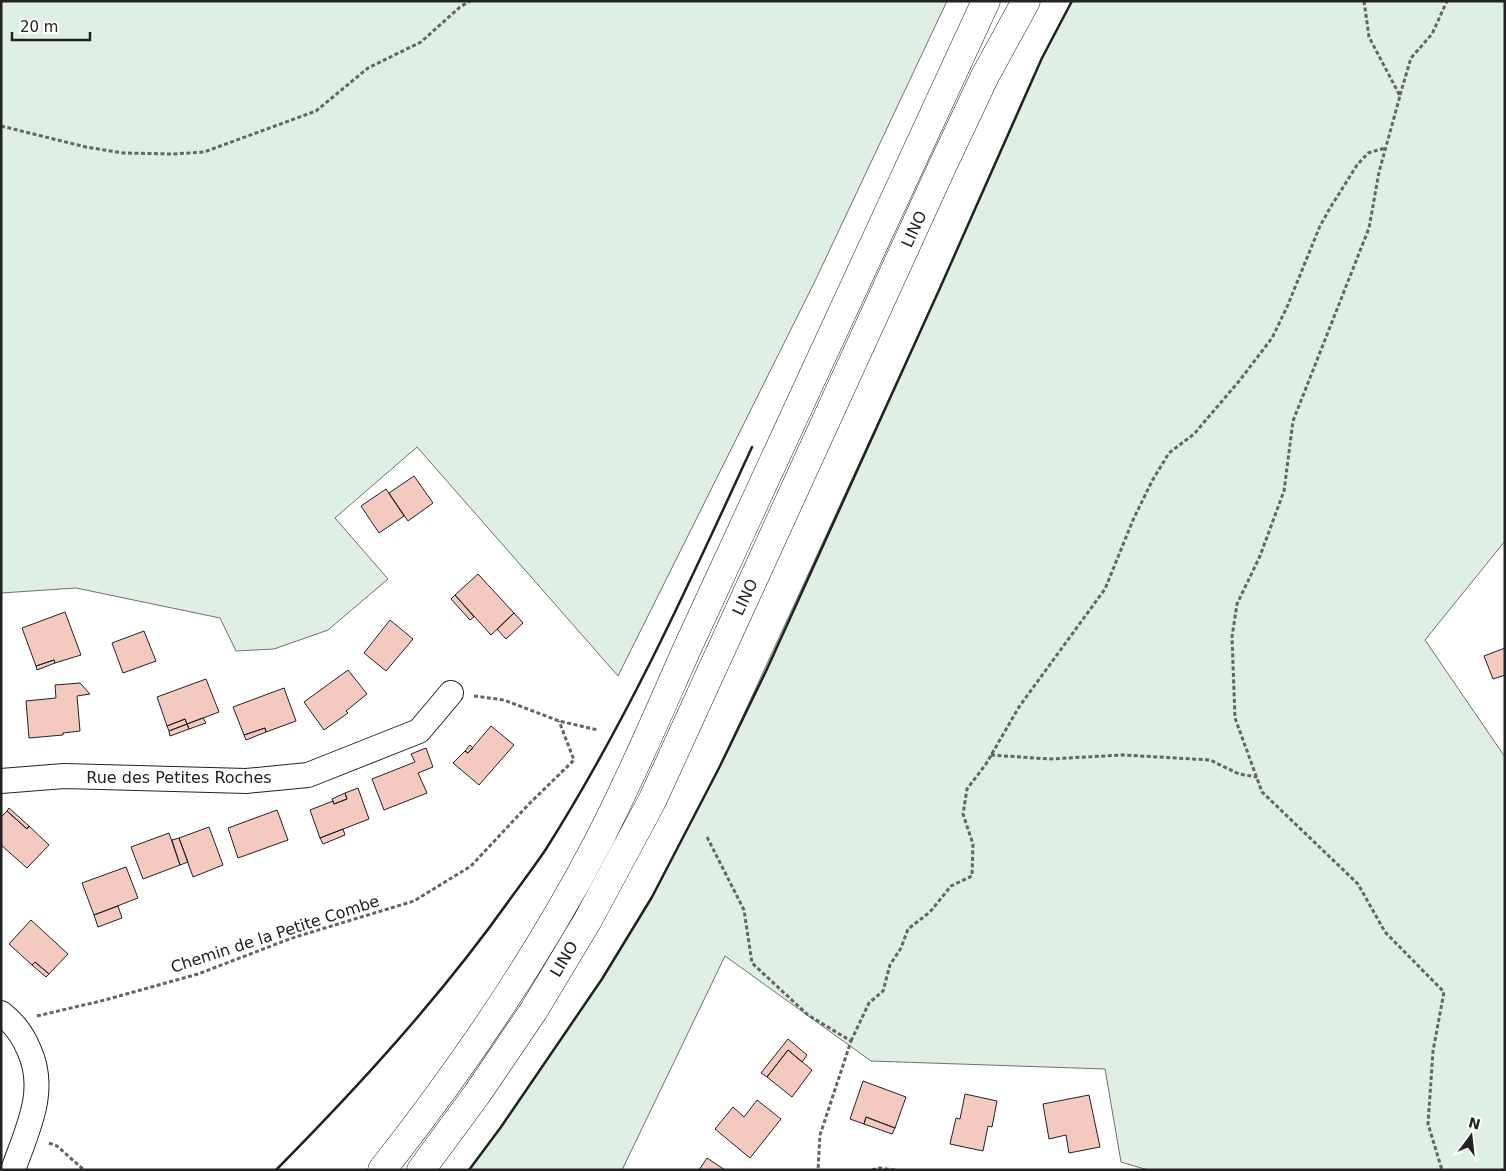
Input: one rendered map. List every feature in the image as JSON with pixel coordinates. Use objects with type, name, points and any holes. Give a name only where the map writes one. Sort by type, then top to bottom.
[{"type":"highway","name":"LINO","points":[[382,1170],[425,1116],[494,1016],[557,916],[599,840],[639,757],[986,1]]},
{"type":"highway","name":"LINO","points":[[421,1170],[477,1094],[534,1010],[588,920],[652,801],[938,176],[985,76],[1026,1]]},
{"type":"street","name":"Rue des Petites Roches","points":[[1,781],[64,776],[246,780],[308,775],[419,731],[451,693]]},
{"type":"street","points":[[6,1017],[25,1041],[34,1062],[37,1078],[36,1104],[13,1170]]},
{"type":"path","points":[[2,126],[86,147],[123,153],[174,154],[204,152],[316,111],[368,68],[421,42],[460,7],[470,1]]},
{"type":"path","points":[[1364,1],[1369,37],[1400,96]]},
{"type":"path","points":[[1442,1170],[1428,1124],[1433,1051],[1444,992],[1385,932],[1358,884],[1262,792],[1234,718],[1232,637],[1237,604],[1260,556],[1284,491],[1293,421],[1369,228],[1379,172],[1411,58],[1432,34],[1447,1]]},
{"type":"path","points":[[818,1170],[820,1135],[851,1041],[869,1003],[882,991],[890,965],[901,948],[908,929],[930,912],[951,886],[972,876],[973,844],[963,814],[967,789],[991,756],[1019,707],[1105,589],[1133,520],[1152,481],[1169,453],[1194,434],[1240,380],[1272,338],[1287,307],[1320,226],[1330,208],[1357,165],[1368,153],[1385,148]]},
{"type":"path","points":[[451,693],[504,700],[559,722],[598,730]]},
{"type":"path","name":"Chemin de la Petite Combe","points":[[6,1017],[105,1000],[198,974],[292,938],[414,901],[471,866],[530,803],[574,760],[559,722]]},
{"type":"path","points":[[991,756],[1049,759],[1123,756],[1210,760],[1239,774],[1257,777]]},
{"type":"path","points":[[706,838],[744,910],[752,964],[808,1015],[851,1041]]},
{"type":"path","points":[[27,1134],[57,1146],[84,1170]]},
{"type":"path","points":[[872,1170],[895,1170]]},
{"type":"green space","points":[[1,1],[947,1],[815,281],[618,676],[417,447],[335,518],[388,579],[328,630],[274,649],[236,651],[220,618],[76,588],[1,593]]},
{"type":"green space","points":[[1072,1],[1505,1],[1505,541],[1425,640],[1505,757],[1505,1170],[1148,1170],[1121,1162],[1105,1069],[871,1061],[725,956],[622,1170],[469,1170],[501,1127],[602,979],[652,897],[719,768],[940,288],[1042,58]]},
{"type":"building","points":[[414,476],[433,503],[408,521],[389,493]]},
{"type":"building","points":[[386,489],[404,516],[379,533],[361,506]]},
{"type":"building","points":[[478,574],[514,613],[491,635],[455,595]]},
{"type":"building","points":[[455,595],[474,617],[470,620],[451,599]]},
{"type":"building","points":[[65,612],[81,655],[55,663],[54,660],[36,666],[22,628]]},
{"type":"building","points":[[514,613],[523,623],[506,639],[497,629]]},
{"type":"building","points":[[390,620],[413,639],[386,671],[364,653]]},
{"type":"building","points":[[144,631],[156,661],[123,673],[112,643]]},
{"type":"building","points":[[1505,648],[1505,675],[1493,679],[1484,656]]},
{"type":"building","points":[[54,660],[55,663],[37,670],[36,666]]},
{"type":"building","points":[[348,670],[367,694],[346,711],[348,713],[324,730],[304,702]]},
{"type":"building","points":[[206,679],[219,712],[187,724],[185,719],[167,726],[157,697]]},
{"type":"building","points":[[80,683],[90,694],[77,696],[80,731],[63,733],[63,735],[29,738],[26,701],[56,698],[55,685]]},
{"type":"building","points":[[284,688],[296,721],[266,732],[265,728],[244,735],[233,707]]},
{"type":"building","points":[[203,718],[206,723],[189,729],[187,724]]},
{"type":"building","points":[[185,719],[187,724],[169,731],[167,726]]},
{"type":"building","points":[[187,724],[189,729],[170,736],[169,731]]},
{"type":"building","points":[[491,726],[514,745],[479,785],[453,763],[465,751],[468,753]]},
{"type":"building","points":[[265,728],[266,732],[246,740],[244,735]]},
{"type":"building","points":[[470,745],[473,748],[468,753],[465,751]]},
{"type":"building","points":[[426,748],[433,767],[418,773],[427,793],[384,810],[372,779],[415,762],[411,754]]},
{"type":"building","points":[[358,788],[369,819],[320,838],[310,810],[333,801],[334,804],[347,799],[345,793]]},
{"type":"building","points":[[345,793],[347,799],[334,804],[332,799]]},
{"type":"building","points":[[9,808],[29,826],[27,829],[7,811]]},
{"type":"building","points":[[277,810],[288,840],[238,858],[228,828]]},
{"type":"building","points":[[7,811],[27,829],[29,826],[49,845],[27,868],[1,845],[1,817]]},
{"type":"building","points":[[209,827],[223,865],[193,877],[179,838]]},
{"type":"building","points":[[343,829],[345,835],[323,844],[320,838]]},
{"type":"building","points":[[169,833],[180,865],[143,879],[131,847]]},
{"type":"building","points":[[179,838],[188,862],[180,865],[172,840]]},
{"type":"building","points":[[126,867],[138,898],[94,915],[82,883]]},
{"type":"building","points":[[118,906],[122,918],[98,927],[94,915]]},
{"type":"building","points":[[31,920],[68,954],[49,974],[35,962],[32,965],[9,944]]},
{"type":"building","points":[[35,962],[49,974],[46,977],[32,965]]},
{"type":"building","points":[[788,1039],[807,1055],[802,1062],[788,1050],[767,1077],[761,1073]]},
{"type":"building","points":[[788,1050],[812,1070],[792,1097],[767,1077]]},
{"type":"building","points":[[863,1081],[906,1097],[895,1128],[866,1117],[864,1124],[850,1119]]},
{"type":"building","points":[[965,1094],[997,1101],[992,1127],[988,1126],[983,1151],[950,1144],[956,1118],[960,1119]]},
{"type":"building","points":[[1089,1095],[1100,1147],[1069,1153],[1066,1135],[1049,1139],[1043,1104]]},
{"type":"building","points":[[757,1100],[781,1119],[750,1158],[715,1129],[733,1107],[744,1117]]},
{"type":"building","points":[[866,1117],[895,1128],[892,1134],[864,1124]]},
{"type":"building","points":[[707,1158],[725,1170],[699,1170]]},
{"type":"wall","points":[[469,1170],[501,1127],[602,979],[652,897],[719,768],[767,669],[1042,58],[1072,1]]},
{"type":"wall","points":[[276,1170],[339,1105],[430,1003],[486,932],[546,849],[576,801],[630,702],[680,601],[752,447]]}]
